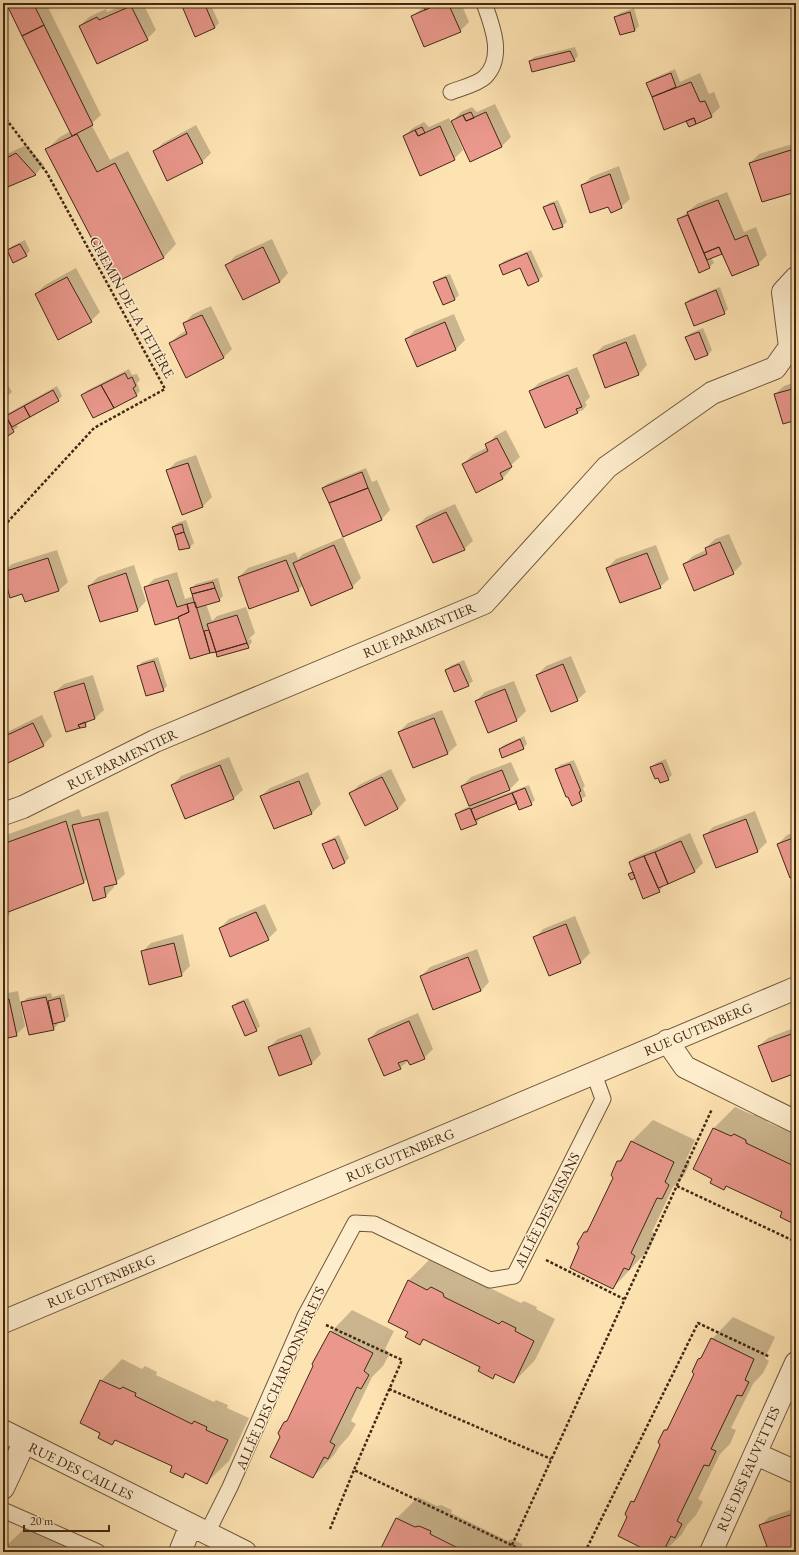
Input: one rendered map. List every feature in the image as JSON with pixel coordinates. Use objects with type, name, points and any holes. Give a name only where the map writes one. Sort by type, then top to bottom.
[{"type":"street","name":"RUE PARMENTIER","points":[[3,814],[23,807],[156,741],[484,603],[607,467],[712,393],[775,368],[790,347],[783,292],[796,278]]},
{"type":"street","name":"RUE GUTENBERG","points":[[3,1322],[796,988]]},
{"type":"street","points":[[667,1042],[685,1067],[722,1087],[796,1122]]},
{"type":"street","name":"RUE DES FAUVETTES","points":[[711,1552],[795,1366]]},
{"type":"street","name":"RUE DES CAILLES","points":[[3,1431],[24,1443],[245,1552]]},
{"type":"street","points":[[3,1488],[24,1443]]},
{"type":"street","points":[[756,1454],[796,1472]]},
{"type":"street","points":[[180,1552],[199,1529]]},
{"type":"lane","points":[[451,92],[484,78],[492,68],[496,48],[493,26],[484,3]]},
{"type":"lane","name":"ALLÉE DES FAISANS","points":[[355,1223],[374,1224],[490,1280],[514,1276],[603,1099],[594,1074]]},
{"type":"lane","name":"ALLÉE DES CHARDONNERETS","points":[[199,1529],[230,1487],[305,1316],[355,1223]]},
{"type":"lane","points":[[3,1510],[98,1552]]},
{"type":"path","name":"CHEMIN DE LA TETIÈRE","points":[[3,115],[47,174],[165,389],[94,428],[3,527]]},
{"type":"path","points":[[512,1545],[722,1087]]},
{"type":"path","points":[[677,1186],[796,1242]]},
{"type":"path","points":[[526,1250],[624,1299]]},
{"type":"path","points":[[305,1316],[402,1360],[330,1529]]},
{"type":"path","points":[[585,1552],[698,1323],[795,1366]]},
{"type":"path","points":[[389,1389],[551,1459]]},
{"type":"path","points":[[354,1470],[526,1552]]},
{"type":"building","points":[[6,3],[33,3],[44,25],[22,36]]},
{"type":"building","points":[[188,3],[204,3],[215,28],[195,37],[182,6]]},
{"type":"building","points":[[422,3],[432,3],[434,6],[425,10]]},
{"type":"building","points":[[432,3],[448,3],[461,32],[424,47],[411,16],[434,6]]},
{"type":"building","points":[[131,6],[148,40],[97,64],[79,26],[97,17],[99,20]]},
{"type":"building","points":[[630,12],[635,31],[620,35],[614,17]]},
{"type":"building","points":[[44,25],[93,125],[72,136],[22,36]]},
{"type":"building","points":[[570,51],[575,61],[532,72],[529,61]]},
{"type":"building","points":[[671,73],[676,87],[652,97],[646,83]]},
{"type":"building","points":[[691,82],[700,102],[705,101],[712,117],[696,124],[694,118],[664,130],[652,97]]},
{"type":"building","points":[[471,112],[474,118],[466,121],[463,115]]},
{"type":"building","points":[[486,112],[502,147],[470,162],[451,121],[463,115],[466,121]]},
{"type":"building","points":[[694,118],[696,124],[689,127],[686,121]]},
{"type":"building","points":[[440,126],[455,160],[420,176],[403,136],[415,130],[418,136]]},
{"type":"building","points":[[422,127],[425,133],[418,136],[415,130]]},
{"type":"building","points":[[187,133],[203,163],[167,181],[153,151]]},
{"type":"building","points":[[77,134],[97,172],[115,163],[164,258],[115,283],[45,149]]},
{"type":"building","points":[[791,150],[796,167],[796,192],[762,202],[749,163]]},
{"type":"building","points":[[16,153],[36,175],[3,189],[3,160]]},
{"type":"building","points":[[610,174],[622,208],[611,213],[608,207],[590,213],[581,185]]},
{"type":"building","points":[[718,200],[735,240],[747,235],[759,265],[732,276],[719,247],[704,253],[687,212]]},
{"type":"building","points":[[554,203],[563,227],[553,230],[543,207]]},
{"type":"building","points":[[688,215],[710,268],[699,273],[677,219]]},
{"type":"building","points":[[20,244],[27,256],[13,263],[7,250]]},
{"type":"building","points":[[263,247],[280,282],[243,300],[225,265]]},
{"type":"building","points":[[719,247],[722,254],[707,260],[704,253]]},
{"type":"building","points":[[527,253],[539,281],[528,286],[520,268],[503,275],[499,265]]},
{"type":"building","points":[[67,277],[92,322],[58,340],[35,294]]},
{"type":"building","points":[[446,277],[455,300],[443,305],[433,282]]},
{"type":"building","points":[[716,290],[725,314],[694,326],[685,303]]},
{"type":"building","points":[[202,315],[224,358],[186,378],[169,343],[187,334],[183,323]]},
{"type":"building","points":[[445,322],[456,350],[417,367],[405,339]]},
{"type":"building","points":[[699,332],[708,355],[695,360],[685,337]]},
{"type":"building","points":[[626,342],[639,375],[605,388],[593,355]]},
{"type":"building","points":[[125,373],[128,379],[132,377],[136,386],[133,388],[137,396],[114,408],[101,385]]},
{"type":"building","points":[[568,375],[582,407],[576,409],[578,413],[545,428],[529,391]]},
{"type":"building","points":[[101,385],[114,408],[93,418],[81,395]]},
{"type":"building","points":[[796,388],[796,420],[783,424],[774,394]]},
{"type":"building","points":[[53,390],[59,401],[30,417],[24,406]]},
{"type":"building","points":[[24,406],[30,417],[12,427],[6,416]]},
{"type":"building","points":[[6,416],[14,432],[3,439],[3,418]]},
{"type":"building","points":[[497,438],[512,467],[500,473],[503,479],[476,493],[462,464],[488,451],[485,444]]},
{"type":"building","points":[[188,463],[203,507],[182,515],[166,470]]},
{"type":"building","points":[[362,472],[368,488],[329,503],[322,488]]},
{"type":"building","points":[[368,488],[382,520],[343,537],[329,503]]},
{"type":"building","points":[[446,512],[465,550],[433,563],[416,526]]},
{"type":"building","points":[[182,524],[184,532],[175,535],[172,527]]},
{"type":"building","points":[[184,532],[190,548],[179,550],[175,535]]},
{"type":"building","points":[[720,542],[734,574],[694,591],[683,564],[707,554],[705,548]]},
{"type":"building","points":[[334,545],[353,588],[311,606],[293,563]]},
{"type":"building","points":[[647,553],[661,588],[620,603],[606,568]]},
{"type":"building","points":[[48,558],[59,591],[25,602],[22,594],[10,598],[3,572]]},
{"type":"building","points":[[286,560],[299,591],[249,609],[238,577]]},
{"type":"building","points":[[126,573],[138,611],[100,622],[88,586]]},
{"type":"building","points":[[168,580],[177,607],[187,604],[189,612],[178,618],[155,625],[144,587]]},
{"type":"building","points":[[213,582],[215,588],[192,594],[190,588]]},
{"type":"building","points":[[215,588],[220,601],[196,608],[192,594]]},
{"type":"building","points":[[195,602],[210,653],[190,659],[178,617],[189,612],[187,604]]},
{"type":"building","points":[[237,615],[247,643],[216,652],[207,624]]},
{"type":"building","points":[[209,630],[216,652],[210,653],[204,631]]},
{"type":"building","points":[[247,643],[249,648],[217,657],[216,652]]},
{"type":"building","points":[[154,661],[164,691],[146,696],[137,666]]},
{"type":"building","points":[[459,664],[469,686],[454,692],[445,670]]},
{"type":"building","points":[[563,664],[578,701],[551,712],[536,675]]},
{"type":"building","points":[[84,683],[95,719],[78,725],[80,728],[66,732],[54,692]]},
{"type":"building","points":[[505,689],[517,721],[488,733],[475,701]]},
{"type":"building","points":[[434,718],[448,754],[413,768],[398,732]]},
{"type":"building","points":[[85,722],[86,727],[80,728],[78,725]]},
{"type":"building","points":[[33,723],[44,746],[8,763],[3,751],[3,737]]},
{"type":"building","points":[[520,739],[524,749],[502,758],[499,749]]},
{"type":"building","points":[[662,763],[669,780],[660,783],[658,778],[655,779],[650,767]]},
{"type":"building","points":[[570,764],[581,791],[579,792],[582,801],[572,806],[568,797],[566,797],[555,769]]},
{"type":"building","points":[[220,765],[234,799],[185,819],[171,785]]},
{"type":"building","points":[[502,770],[510,790],[469,806],[461,786]]},
{"type":"building","points":[[382,777],[398,809],[365,826],[349,793]]},
{"type":"building","points":[[299,781],[312,814],[274,829],[260,796]]},
{"type":"building","points":[[525,788],[532,805],[519,810],[512,793]]},
{"type":"building","points":[[512,793],[517,803],[475,820],[471,809]]},
{"type":"building","points":[[470,808],[477,824],[461,830],[455,814]]},
{"type":"building","points":[[99,819],[117,884],[104,887],[106,897],[93,901],[72,825]]},
{"type":"building","points":[[746,819],[758,852],[716,868],[703,835]]},
{"type":"building","points":[[66,821],[84,883],[3,914],[3,844]]},
{"type":"building","points":[[796,837],[796,876],[790,878],[777,844]]},
{"type":"building","points":[[335,839],[345,863],[333,869],[322,844]]},
{"type":"building","points":[[681,841],[695,872],[668,884],[655,852]]},
{"type":"building","points":[[655,852],[668,884],[658,888],[644,856]]},
{"type":"building","points":[[644,856],[660,892],[643,899],[629,862]]},
{"type":"building","points":[[633,872],[635,878],[631,880],[628,874]]},
{"type":"building","points":[[256,912],[269,940],[230,957],[219,928]]},
{"type":"building","points":[[566,924],[581,963],[549,976],[533,937]]},
{"type":"building","points":[[174,943],[182,976],[149,985],[141,951]]},
{"type":"building","points":[[468,957],[481,991],[433,1010],[420,976]]},
{"type":"building","points":[[46,997],[54,1030],[29,1035],[21,1002]]},
{"type":"building","points":[[60,998],[65,1021],[53,1024],[48,1001]]},
{"type":"building","points":[[9,999],[17,1036],[3,1039],[3,1001]]},
{"type":"building","points":[[244,1001],[257,1031],[245,1036],[232,1006]]},
{"type":"building","points":[[409,1021],[425,1059],[410,1065],[407,1060],[398,1063],[401,1069],[384,1076],[368,1039]]},
{"type":"building","points":[[794,1033],[796,1040],[796,1073],[772,1082],[758,1046]]},
{"type":"building","points":[[301,1035],[312,1064],[279,1076],[268,1047]]},
{"type":"building","points":[[713,1128],[731,1136],[734,1134],[746,1140],[746,1143],[796,1167],[796,1221],[794,1224],[780,1217],[782,1212],[726,1186],[724,1190],[710,1183],[712,1179],[693,1169]]},
{"type":"building","points":[[631,1141],[674,1162],[665,1182],[669,1185],[662,1199],[657,1198],[631,1253],[635,1256],[629,1270],[624,1268],[613,1289],[570,1268],[579,1247],[577,1244],[584,1232],[587,1232],[613,1178],[611,1175],[617,1161],[621,1161]]},
{"type":"building","points":[[408,1280],[427,1290],[431,1287],[443,1293],[444,1297],[499,1324],[502,1321],[516,1328],[515,1331],[534,1341],[514,1383],[495,1374],[493,1379],[478,1371],[480,1367],[423,1339],[420,1345],[405,1337],[408,1332],[388,1322]]},
{"type":"building","points":[[330,1331],[373,1353],[364,1371],[369,1375],[361,1389],[357,1387],[330,1442],[335,1445],[328,1459],[324,1457],[313,1478],[270,1457],[280,1437],[278,1433],[284,1422],[287,1421],[313,1366],[312,1364]]},
{"type":"building","points":[[711,1338],[754,1359],[745,1380],[749,1382],[742,1396],[737,1395],[711,1449],[716,1451],[709,1466],[704,1465],[677,1521],[682,1524],[675,1538],[671,1536],[663,1552],[650,1552],[618,1536],[627,1517],[625,1514],[631,1501],[634,1502],[660,1445],[658,1442],[664,1430],[667,1430],[694,1374],[692,1372],[698,1359],[701,1358]]},
{"type":"building","points":[[100,1380],[120,1389],[123,1387],[136,1393],[135,1396],[192,1424],[194,1421],[207,1427],[206,1430],[228,1440],[207,1484],[185,1473],[183,1478],[170,1472],[172,1466],[115,1440],[112,1445],[98,1438],[100,1433],[80,1423]]},
{"type":"building","points":[[796,1513],[796,1552],[769,1552],[759,1525]]},
{"type":"building","points":[[396,1518],[415,1527],[419,1526],[431,1531],[430,1534],[466,1552],[379,1552]]}]
